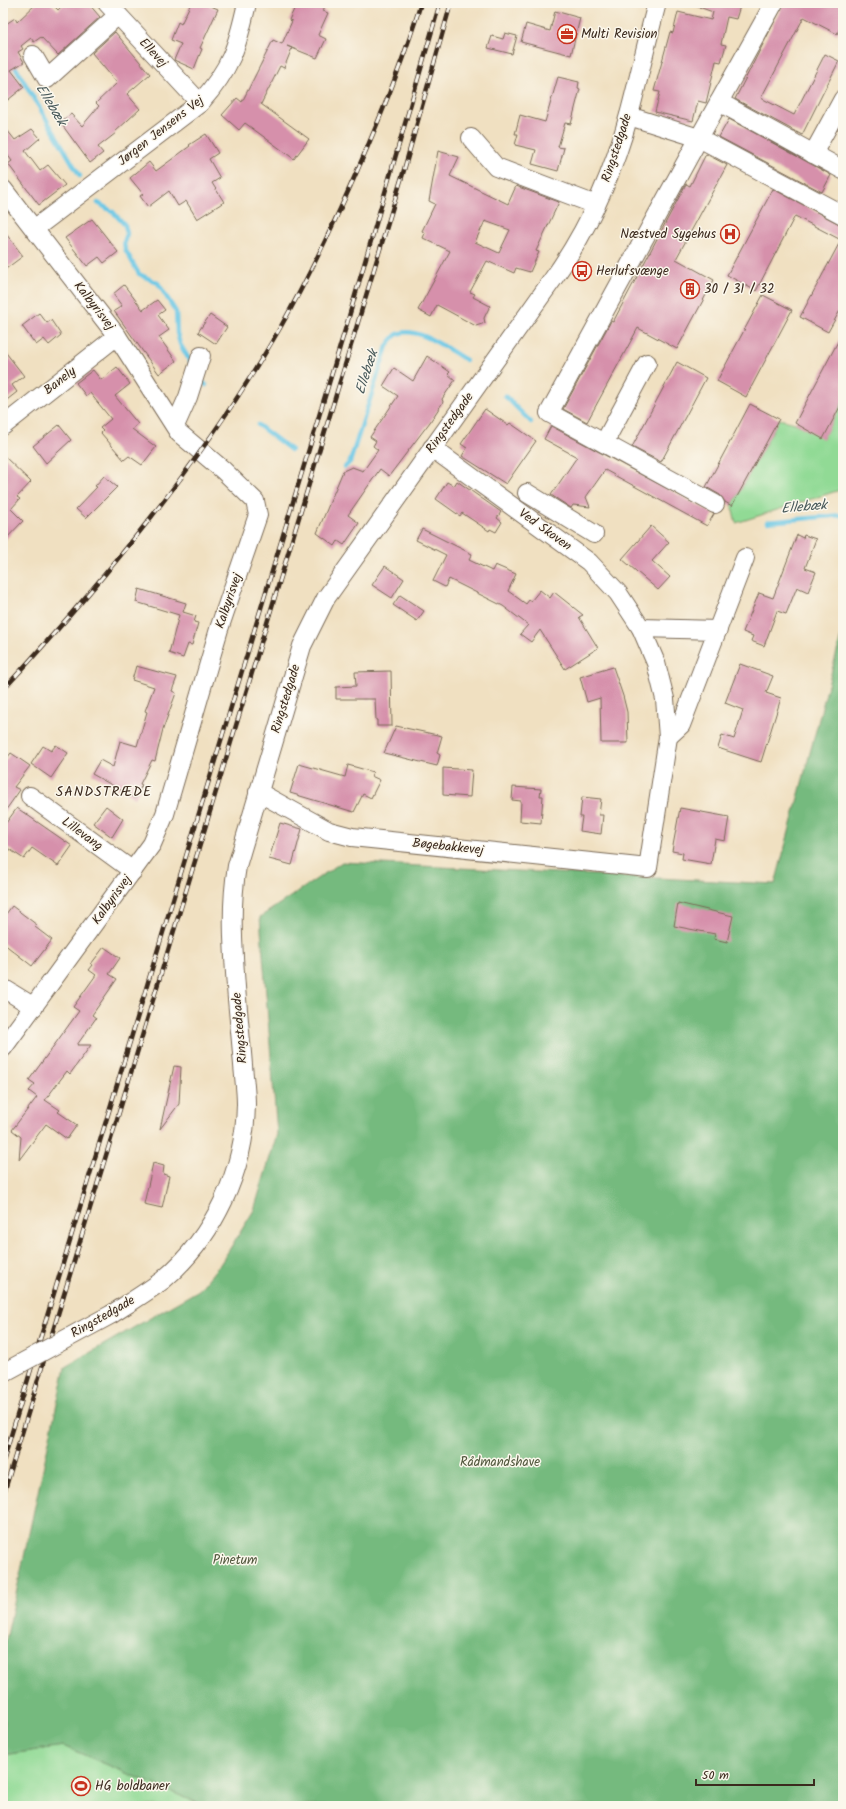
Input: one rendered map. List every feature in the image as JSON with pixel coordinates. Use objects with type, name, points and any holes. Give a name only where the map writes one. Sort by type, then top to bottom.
[{"type":"street","name":"Jørgen Jensens Vej","points":[[34,229],[200,103],[217,84],[231,62],[240,35],[247,3]]},
{"type":"street","name":"Ringstedgade","points":[[3,1373],[112,1314],[164,1279],[204,1234],[224,1199],[240,1157],[246,1103],[233,947],[232,892],[237,866],[300,651],[315,618],[330,593],[570,255],[604,187],[629,116],[657,3]]},
{"type":"street","points":[[715,504],[549,413],[774,3]]},
{"type":"street","name":"Ellevej","points":[[112,9],[200,103]]},
{"type":"street","points":[[32,55],[47,79],[112,9]]},
{"type":"street","points":[[813,154],[843,99]]},
{"type":"street","points":[[719,102],[843,170]]},
{"type":"street","points":[[629,116],[699,138],[843,215]]},
{"type":"street","points":[[471,138],[496,167],[596,205]]},
{"type":"street","name":"Kalbyrisvej","points":[[3,189],[117,336],[179,433],[223,470],[255,501],[258,515],[219,629],[165,814],[152,844],[3,1048]]},
{"type":"street","name":"Banely","points":[[3,426],[117,336]]},
{"type":"street","points":[[175,426],[188,397],[201,356]]},
{"type":"street","points":[[604,443],[647,364]]},
{"type":"street","name":"Ved Skoven","points":[[432,448],[588,562],[618,592],[641,628],[656,663],[665,699],[668,737],[648,868]]},
{"type":"street","points":[[527,493],[594,534]]},
{"type":"street","points":[[668,737],[681,724],[745,558]]},
{"type":"street","points":[[641,628],[718,630]]},
{"type":"street","name":"Bøgebakkevej","points":[[258,792],[329,831],[352,837],[648,868]]},
{"type":"street","name":"Lillevang","points":[[30,796],[133,871]]},
{"type":"street","points":[[3,988],[34,1007]]},
{"type":"green space","points":[[843,401],[843,489],[736,523],[732,506],[779,419],[795,423],[823,438]]},
{"type":"green space","name":"Rådmandshave","points":[[843,629],[843,1806],[205,1806],[63,1746],[4,1755],[3,1654],[65,1367],[199,1290],[221,1263],[254,1210],[277,1134],[260,917],[342,862],[775,884]]},
{"type":"green space","name":"HG boldbaner","points":[[63,1746],[205,1806],[3,1806],[4,1755]]},
{"type":"building","points":[[37,3],[51,3],[58,10],[65,3],[88,3],[100,17],[58,55],[41,37],[34,42],[31,38],[21,46],[23,49],[18,52],[24,62],[11,70],[24,87],[3,104],[3,26],[15,18],[17,22]]},
{"type":"building","points":[[191,3],[204,3],[218,9],[200,48],[202,49],[194,69],[174,60],[181,44],[171,40],[178,22],[181,24]]},
{"type":"building","points":[[297,3],[326,3],[323,11],[328,13],[318,35],[326,39],[317,58],[292,48],[284,68],[280,66],[261,104],[309,139],[294,159],[245,123],[239,130],[222,115],[237,98],[242,102],[273,40],[282,44],[292,21],[289,20]]},
{"type":"building","points":[[694,3],[741,3],[736,19],[727,17],[721,44],[726,45],[721,62],[716,61],[706,103],[698,101],[693,121],[655,112],[660,92],[654,91],[670,32],[673,33],[678,12],[711,20],[713,12],[693,5]]},
{"type":"building","points":[[784,3],[837,3],[843,6],[843,22],[837,34],[804,17],[761,98],[794,115],[825,54],[839,61],[802,135],[735,99]]},
{"type":"building","points":[[555,11],[580,18],[571,55],[521,42],[526,24],[550,31]]},
{"type":"building","points":[[115,32],[150,74],[127,94],[140,109],[115,132],[116,133],[98,147],[103,153],[90,163],[60,122],[71,114],[82,126],[99,106],[96,103],[117,83],[92,53]]},
{"type":"building","points":[[505,33],[517,36],[512,54],[488,48],[492,36],[503,39]]},
{"type":"building","points":[[558,77],[579,82],[578,88],[580,89],[571,124],[565,123],[558,147],[564,148],[558,171],[532,164],[536,150],[515,145],[518,134],[515,134],[520,115],[545,122]]},
{"type":"building","points":[[729,119],[831,175],[822,192],[719,137]]},
{"type":"building","points":[[3,125],[15,140],[32,129],[40,138],[25,151],[40,171],[48,165],[65,185],[39,205],[8,164],[12,161],[3,149]]},
{"type":"building","points":[[206,134],[218,153],[209,159],[220,178],[212,183],[224,202],[197,219],[186,201],[178,206],[169,191],[148,207],[140,196],[143,194],[130,178],[149,162],[156,171],[190,146],[189,145]]},
{"type":"building","points":[[438,151],[459,157],[450,176],[508,204],[516,186],[559,202],[536,251],[539,252],[530,272],[516,268],[514,273],[487,261],[470,292],[475,294],[473,297],[490,306],[484,318],[485,323],[476,326],[437,305],[431,317],[418,310],[450,251],[423,238],[425,233],[422,231],[435,204],[429,201]],"holes":[[[485,221],[510,230],[499,253],[475,242]]]},
{"type":"building","name":"30 / 31 / 32","points":[[706,154],[727,165],[676,259],[714,280],[677,349],[638,328],[587,422],[563,409],[611,321],[613,322],[686,184],[690,186]]},
{"type":"building","points":[[773,189],[843,226],[843,305],[828,332],[800,317],[841,240],[795,216],[756,291],[727,275]]},
{"type":"building","points":[[92,219],[118,252],[104,263],[99,257],[87,266],[65,238]]},
{"type":"building","points":[[3,230],[23,256],[3,271]]},
{"type":"building","points":[[124,285],[143,310],[157,300],[165,310],[158,315],[169,330],[159,337],[176,361],[159,374],[114,311],[122,306],[113,294]]},
{"type":"building","points":[[763,295],[792,310],[746,397],[717,381]]},
{"type":"building","points":[[39,313],[47,323],[51,320],[61,335],[49,345],[44,339],[36,345],[22,326]]},
{"type":"building","points":[[210,315],[227,327],[216,344],[198,332]]},
{"type":"building","points":[[843,332],[843,401],[823,439],[795,423]]},
{"type":"building","points":[[3,349],[24,376],[12,385],[17,392],[3,403]]},
{"type":"building","points":[[427,356],[450,372],[448,374],[455,380],[442,399],[443,402],[430,422],[389,476],[380,469],[348,515],[359,523],[344,545],[338,541],[335,546],[317,533],[343,471],[352,467],[363,471],[378,450],[373,446],[376,441],[370,437],[398,396],[383,386],[394,368],[413,381]]},
{"type":"building","points":[[677,362],[706,378],[661,462],[632,447]]},
{"type":"building","points":[[117,367],[130,384],[115,396],[138,424],[132,429],[156,447],[142,465],[129,456],[124,460],[101,433],[103,431],[100,428],[111,419],[90,393],[86,396],[76,383],[93,370],[101,380]]},
{"type":"building","points":[[750,404],[779,419],[732,506],[725,502],[720,495],[706,487]]},
{"type":"building","points":[[485,409],[508,425],[510,423],[536,441],[506,484],[462,456],[467,448],[461,444]]},
{"type":"building","points":[[59,425],[71,440],[46,463],[33,446]]},
{"type":"building","points":[[551,426],[714,514],[707,526],[605,470],[586,497],[590,507],[573,505],[571,508],[551,495],[577,457],[544,439]]},
{"type":"building","points":[[3,455],[31,482],[17,497],[20,499],[11,509],[23,521],[3,542]]},
{"type":"building","points":[[104,476],[117,487],[86,518],[76,509],[97,487],[95,486]]},
{"type":"building","points":[[457,481],[501,512],[497,518],[502,522],[496,532],[490,529],[489,531],[462,513],[460,516],[436,499],[447,482],[454,486]]},
{"type":"building","points":[[651,526],[669,542],[652,561],[670,577],[658,590],[622,559]]},
{"type":"building","points":[[422,529],[472,554],[469,560],[492,571],[495,565],[516,574],[508,591],[526,604],[529,600],[531,601],[540,590],[550,598],[554,592],[583,615],[579,617],[598,648],[565,669],[540,630],[531,642],[520,634],[528,625],[503,606],[449,579],[445,587],[433,581],[446,555],[416,540]]},
{"type":"building","points":[[797,535],[803,538],[804,535],[816,539],[805,568],[816,572],[808,592],[797,587],[786,614],[777,611],[764,646],[751,641],[753,636],[743,632],[759,593],[773,598]]},
{"type":"building","points":[[385,566],[404,579],[392,598],[372,585]]},
{"type":"building","points":[[139,589],[186,603],[183,612],[196,616],[194,622],[198,623],[192,645],[188,644],[183,658],[169,653],[179,615],[136,602]]},
{"type":"building","points":[[400,595],[424,611],[417,621],[393,605]]},
{"type":"building","points":[[740,664],[773,676],[766,693],[781,698],[761,762],[718,748],[722,735],[734,739],[743,710],[725,703]]},
{"type":"building","points":[[136,666],[177,677],[172,691],[176,693],[163,729],[155,761],[152,760],[135,798],[92,774],[100,760],[113,767],[120,741],[137,746],[147,712],[145,711],[154,687],[132,680]]},
{"type":"building","points":[[613,667],[627,712],[628,743],[601,743],[600,698],[587,702],[580,677]]},
{"type":"building","points":[[391,671],[392,726],[377,726],[375,699],[336,699],[336,687],[356,686],[355,672]]},
{"type":"building","points":[[396,726],[442,736],[437,753],[440,755],[437,766],[384,753]]},
{"type":"building","points":[[56,745],[68,753],[51,778],[31,764],[43,746],[51,751]]},
{"type":"building","points":[[11,753],[30,766],[14,787],[20,790],[3,814],[3,763]]},
{"type":"building","points":[[299,764],[345,777],[348,765],[373,772],[371,776],[380,780],[371,798],[363,794],[354,812],[290,793]]},
{"type":"building","points":[[443,768],[472,770],[470,797],[443,795]]},
{"type":"building","points":[[513,787],[541,789],[540,796],[543,796],[541,823],[520,821],[521,801],[512,800]]},
{"type":"building","points":[[582,797],[601,799],[599,815],[603,815],[601,834],[580,831]]},
{"type":"building","points":[[106,806],[123,819],[112,837],[93,823]]},
{"type":"building","points":[[17,808],[72,846],[58,866],[32,848],[24,859],[3,845],[3,827]]},
{"type":"building","points":[[680,808],[729,817],[725,841],[715,839],[711,864],[682,859],[683,853],[672,851]]},
{"type":"building","points":[[280,823],[302,829],[292,865],[269,859]]},
{"type":"building","points":[[678,903],[733,916],[727,942],[714,939],[715,934],[674,926]]},
{"type":"building","points":[[12,906],[37,925],[35,927],[52,940],[32,966],[3,943],[3,918]]},
{"type":"building","points":[[104,947],[120,958],[109,974],[117,979],[92,1015],[96,1018],[77,1045],[91,1045],[70,1074],[67,1071],[45,1100],[60,1110],[58,1112],[77,1125],[67,1139],[46,1124],[19,1160],[21,1137],[12,1130],[37,1097],[29,1091],[35,1084],[29,1080],[79,1011],[73,1007],[96,975],[89,970],[93,965],[91,964]]},
{"type":"building","points":[[174,1066],[181,1067],[179,1104],[160,1129]]},
{"type":"building","points":[[153,1163],[164,1166],[163,1174],[169,1176],[162,1208],[144,1204]]},
{"type":"waterway","name":"Ellebæk","points":[[13,63],[80,176]]},
{"type":"waterway","name":"Ellebæk","points":[[98,203],[113,212],[125,225],[127,234],[124,242],[125,249],[139,274],[158,283],[176,312],[177,333],[180,344],[191,363]]},
{"type":"waterway","name":"Ellebæk","points":[[345,467],[350,462],[387,346],[395,336],[403,333],[421,335],[431,339],[466,360]]},
{"type":"waterway","name":"Ellebæk","points":[[199,379],[206,385]]},
{"type":"waterway","name":"Ellebæk","points":[[505,396],[531,422]]},
{"type":"waterway","name":"Ellebæk","points":[[258,425],[291,450]]},
{"type":"waterway","name":"Ellebæk","points":[[767,522],[843,515]]},
{"type":"railway","points":[[3,690],[79,605],[152,516],[186,471],[251,377],[292,306],[337,216],[389,94],[421,3]]},
{"type":"railway","points":[[3,1462],[348,320],[440,3]]},
{"type":"railway","points":[[3,1496],[404,170],[451,3]]},
{"type":"place","name":"Multi Revision","points":[[567,34]]},
{"type":"place","name":"Næstved Sygehus","points":[[730,234]]},
{"type":"place","name":"Herlufsvænge","points":[[582,271]]},
{"type":"place","name":"30 / 31 / 32","points":[[690,289]]},
{"type":"place","name":"HG boldbaner","points":[[81,1786]]},
{"type":"district","name":"SANDSTRÆDE","points":[[104,792]]},
{"type":"park label","name":"Pinetum","points":[[235,1560]]}]
